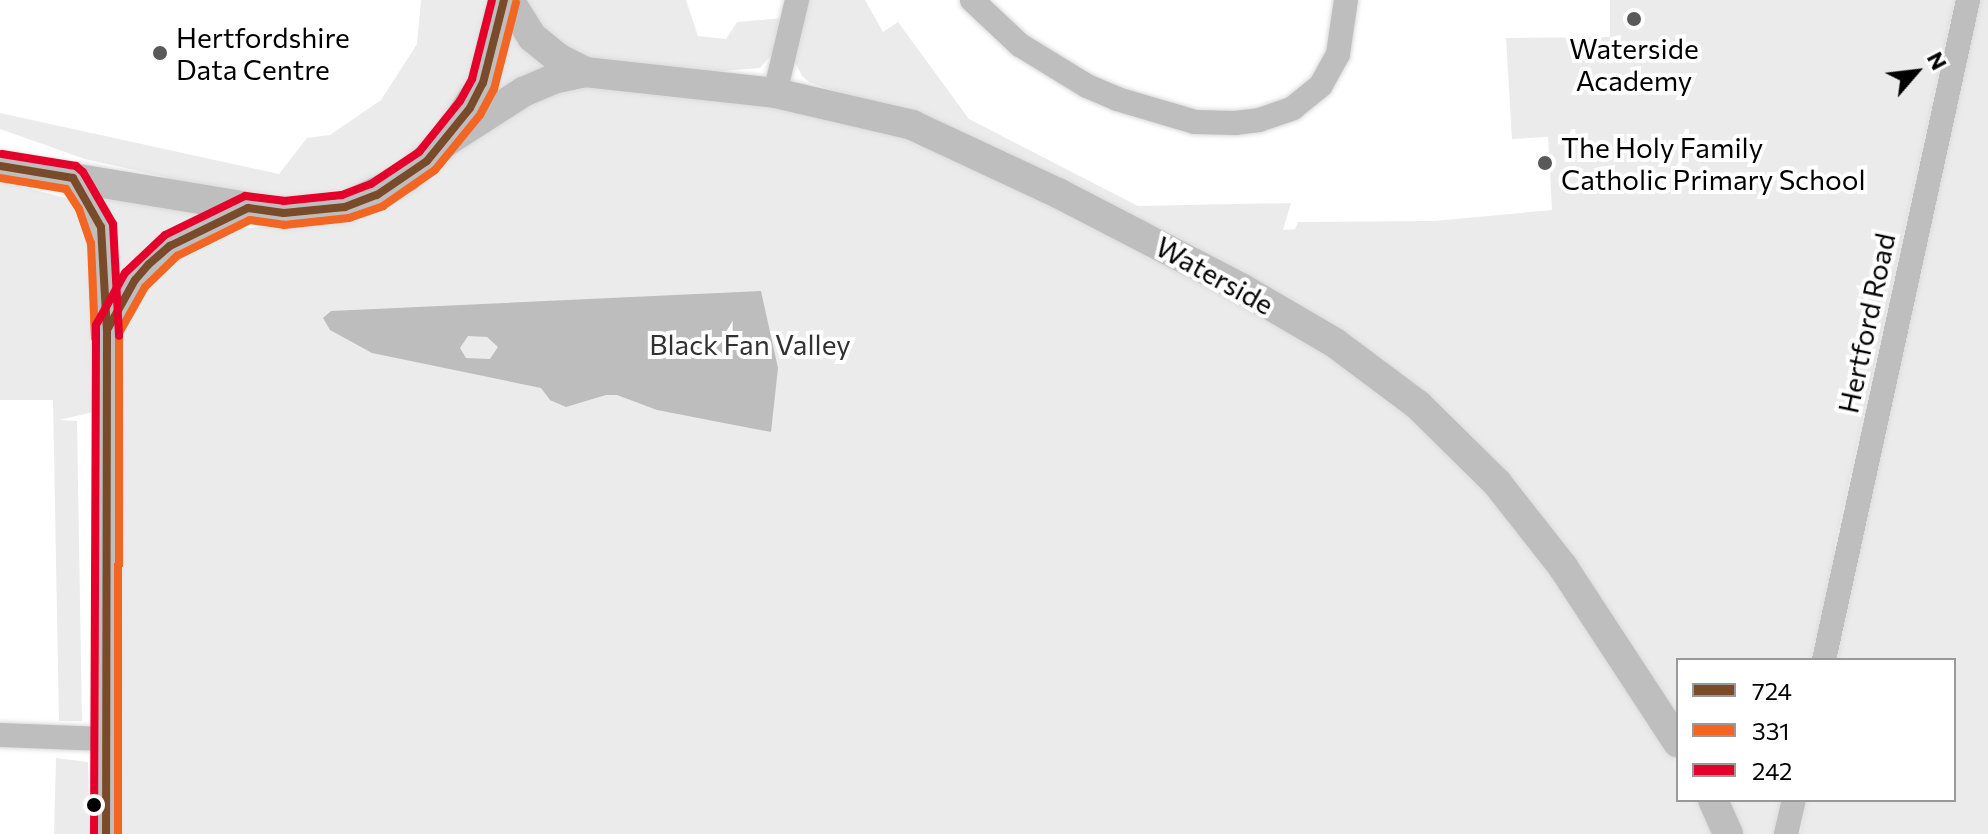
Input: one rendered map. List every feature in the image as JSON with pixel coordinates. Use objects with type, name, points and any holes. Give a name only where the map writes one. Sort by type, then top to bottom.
[{"type":"main road","name":"Waterside","points":[[507,0],[532,37],[558,58],[585,72]]},
{"type":"main road","points":[[0,166],[248,208],[307,212],[345,207],[407,177],[444,143],[483,83],[507,0]]},
{"type":"main road","name":"Waterside","points":[[444,143],[523,92],[553,79],[585,72],[775,93],[912,125],[1111,220],[1241,288],[1335,343],[1418,405],[1497,483],[1563,567],[1676,740]]},
{"type":"main road","points":[[1714,802],[1728,834]]},
{"type":"street","points":[[775,93],[797,0]]},
{"type":"street","points":[[972,0],[1020,45],[1087,86],[1117,99],[1195,122],[1235,123],[1259,120],[1293,108],[1321,85],[1338,54],[1346,0]]},
{"type":"street","name":"Hertford Road","points":[[1824,658],[1968,0]]},
{"type":"street","points":[[73,178],[101,227],[107,330],[106,834]]},
{"type":"street","points":[[107,330],[135,280],[149,264],[170,246],[248,208]]},
{"type":"street","points":[[0,735],[105,739]]},
{"type":"street","points":[[1786,834],[1794,802]]},
{"type":"green space","points":[[421,0],[491,0],[485,51],[435,141],[365,188],[301,203],[200,192],[165,177],[85,159],[0,129],[0,113],[279,174],[307,138],[330,135],[381,100],[417,44]]},
{"type":"green space","points":[[520,0],[686,0],[698,36],[726,39],[737,22],[784,18],[777,48],[760,68],[710,72],[595,64],[555,49]]},
{"type":"green space","points":[[805,0],[865,0],[883,32],[898,22],[969,119],[1138,206],[1291,203],[1283,230],[1295,229],[1298,222],[1434,221],[1552,210],[1548,137],[1512,139],[1506,38],[1610,37],[1610,0],[1955,0],[1835,545],[1833,577],[1811,658],[1676,658],[1676,726],[1391,376],[857,99],[809,82],[802,76],[794,60]]},
{"type":"green space","points":[[1978,0],[1988,0],[1988,834],[1800,834],[1807,802],[1956,802],[1956,658],[1837,658]]},
{"type":"green space","points":[[509,30],[551,66],[494,97],[497,78]]},
{"type":"green space","name":"Black Fan Valley","points":[[561,83],[740,96],[927,142],[1246,304],[1380,388],[1442,443],[1537,550],[1676,760],[1676,802],[1702,802],[1719,834],[115,834],[117,348],[118,334],[153,268],[219,230],[331,222],[508,107]]},
{"type":"green space","points":[[0,181],[74,200],[93,221],[98,411],[59,420],[77,421],[82,721],[59,721],[53,400],[0,400]]},
{"type":"green space","points":[[103,196],[194,212],[196,216],[155,241],[121,280],[115,274],[114,233],[101,201]]},
{"type":"green space","points":[[56,758],[88,762],[90,834],[54,834]]},
{"type":"green space","points":[[1723,802],[1783,802],[1775,834],[1737,834]]},
{"type":"shaded area","points":[[761,291],[778,368],[771,432],[657,410],[617,395],[606,395],[566,407],[550,400],[541,388],[372,353],[330,330],[323,318],[331,311]],"holes":[[[468,336],[487,337],[498,347],[490,359],[466,358],[460,348]]]},
{"type":"transit line","name":"242","points":[[94,834],[96,325],[125,273],[165,235],[245,196],[284,201],[342,195],[371,184],[419,152],[460,101],[472,79],[492,0]]},
{"type":"transit line","name":"724","points":[[248,208],[284,213],[345,207],[377,195],[427,161],[470,108],[483,83],[504,0]]},
{"type":"transit line","name":"331","points":[[118,834],[119,333],[145,287],[177,256],[250,220],[284,225],[349,218],[383,206],[435,170],[480,115],[494,89],[516,3]]},
{"type":"transit line","name":"242","points":[[2,154],[76,166],[83,172],[113,224],[119,336]]},
{"type":"transit line","name":"724","points":[[0,166],[73,178],[101,227],[107,330],[106,834]]},
{"type":"transit line","name":"331","points":[[0,178],[66,189],[79,209],[91,243],[95,338]]},
{"type":"transit line","name":"724","points":[[107,344],[107,330],[135,280],[149,264],[170,246],[248,208]]},
{"type":"place","name":"Waterside Academy","points":[[1634,19]]},
{"type":"place","name":"Hertfordshire Data Centre","points":[[160,53]]},
{"type":"place","name":"The Holy Family Catholic Primary School","points":[[1545,163]]}]
